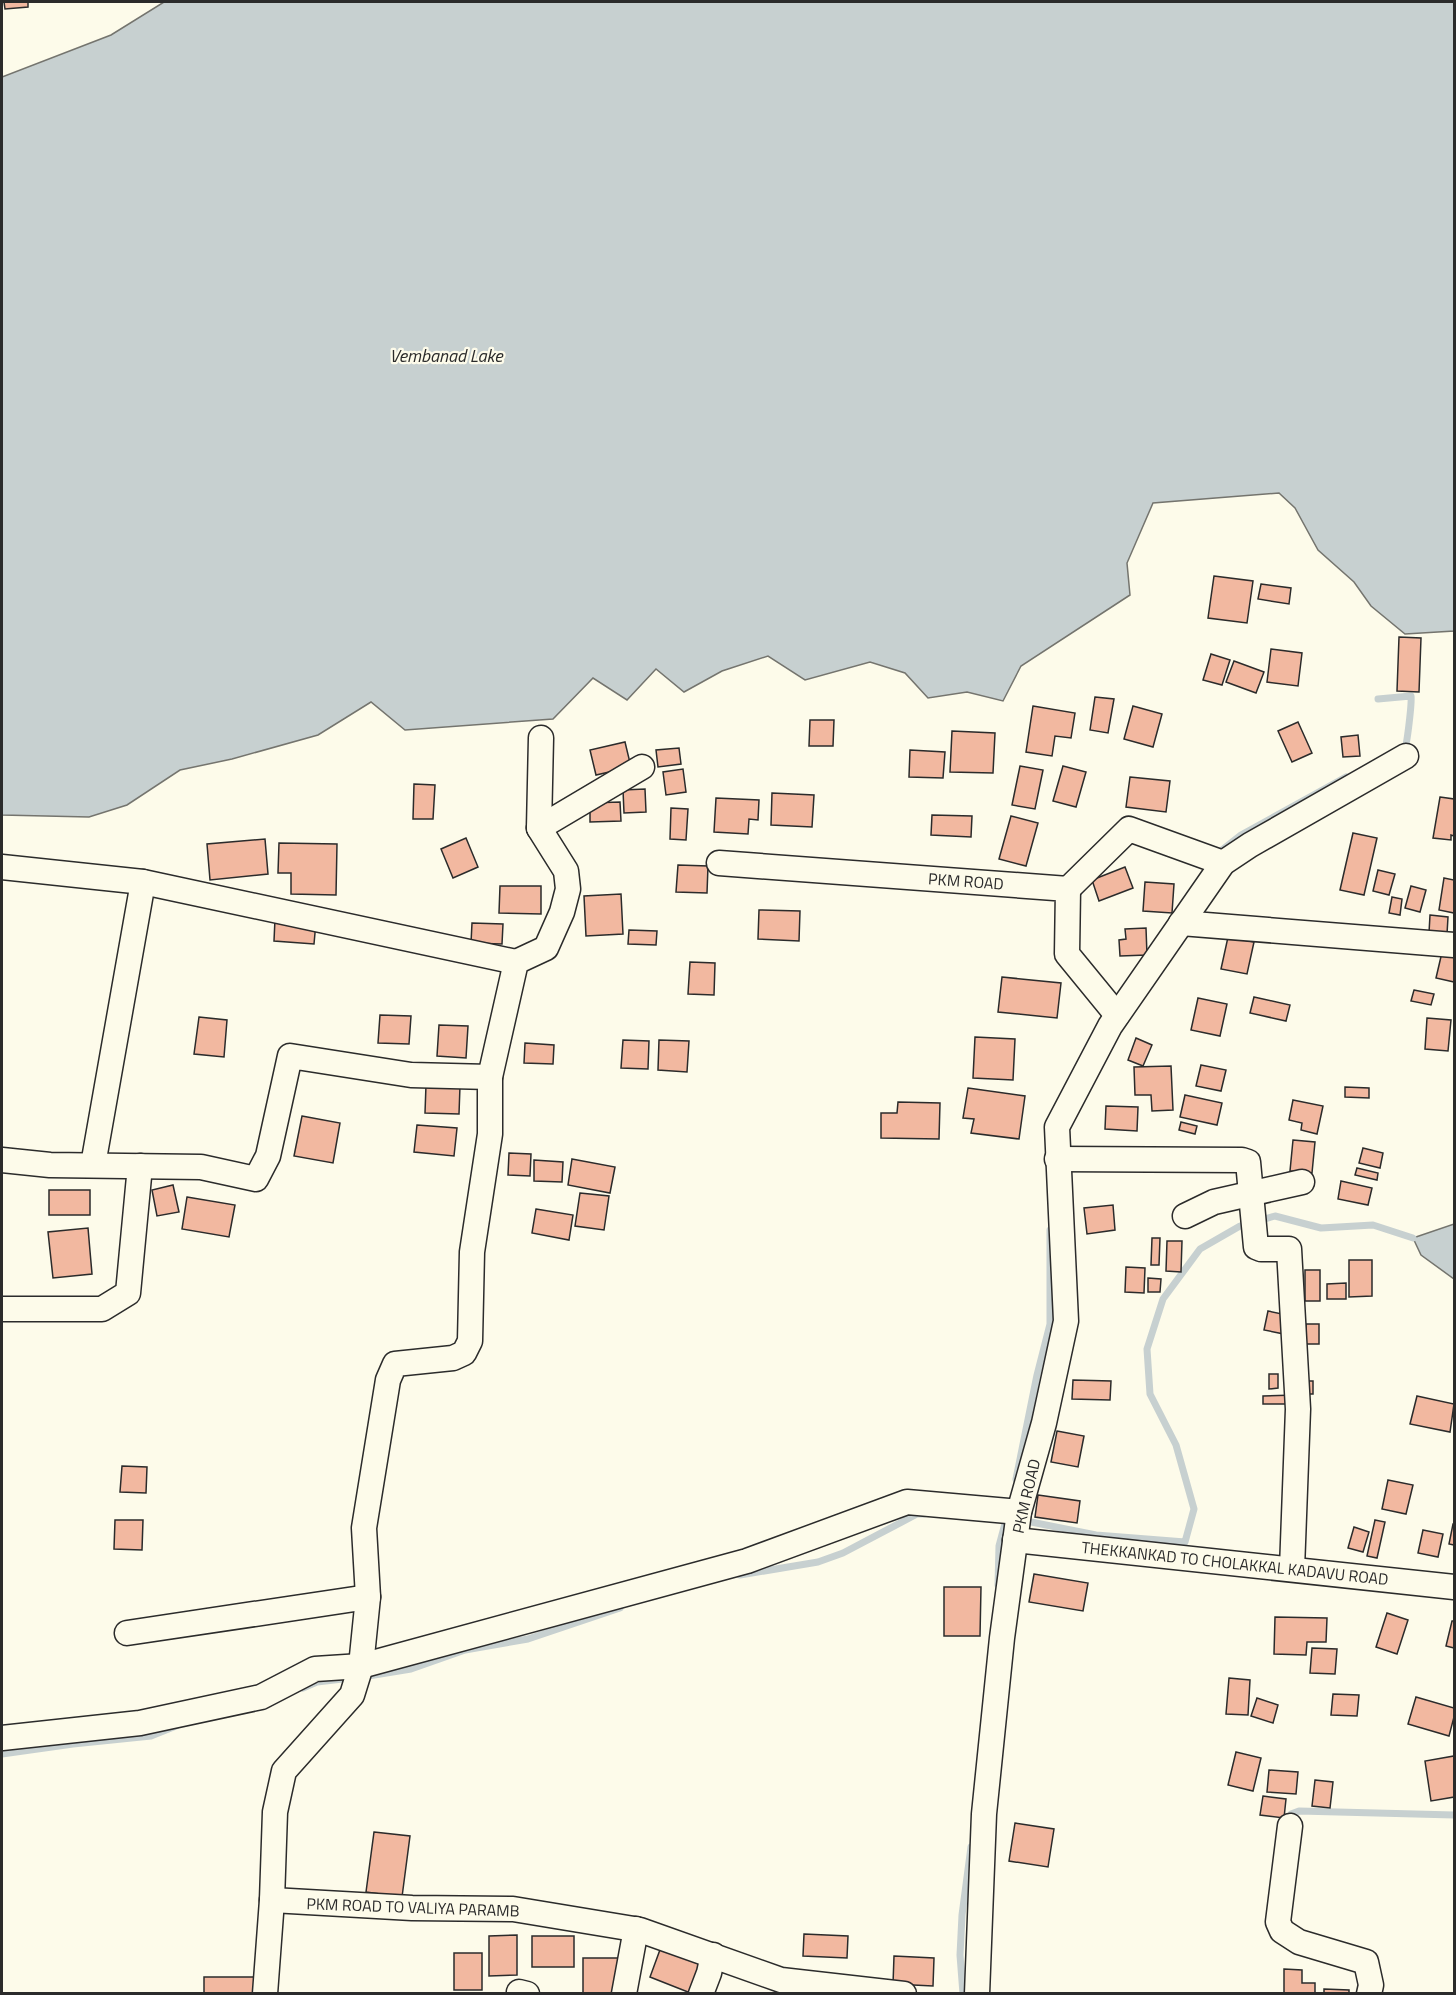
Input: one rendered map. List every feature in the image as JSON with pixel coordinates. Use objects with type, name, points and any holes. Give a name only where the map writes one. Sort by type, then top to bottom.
[{"type":"street","points":[[2,867],[143,882],[516,962],[546,948],[562,912],[568,889],[566,871],[539,828],[541,738]]},
{"type":"street","name":"PKM ROAD","points":[[977,1994],[984,1814],[1002,1638],[1019,1512],[1044,1423],[1066,1321],[1057,1159],[1058,1117],[1117,1015],[1223,863],[1250,845],[1406,756]]},
{"type":"street","points":[[539,828],[642,767]]},
{"type":"street","points":[[1117,1015],[1067,954],[1068,889],[1130,828],[1223,863]]},
{"type":"street","name":"PKM ROAD","points":[[719,863],[1068,889]]},
{"type":"street","points":[[93,1165],[143,882]]},
{"type":"street","points":[[1181,923],[1455,945]]},
{"type":"street","points":[[265,1994],[272,1900],[274,1812],[284,1771],[352,1695],[361,1666],[368,1597],[364,1528],[388,1380],[395,1364],[453,1358],[464,1353],[470,1341],[472,1252],[490,1134],[489,1077],[516,962]]},
{"type":"street","points":[[2,1160],[50,1165],[201,1167],[256,1179],[268,1156],[290,1056],[411,1076],[489,1077]]},
{"type":"street","points":[[1057,1159],[1242,1160],[1248,1162],[1256,1247],[1289,1249],[1298,1409],[1292,1569]]},
{"type":"street","points":[[2,1309],[102,1310],[128,1293],[140,1166]]},
{"type":"street","points":[[1185,1216],[1214,1202],[1302,1182]]},
{"type":"street","points":[[2,1738],[140,1722],[261,1697],[315,1669],[361,1666],[747,1561],[907,1502],[1019,1512]]},
{"type":"street","name":"THEKKANKAD TO CHOLAKKAL KADAVU ROAD","points":[[1015,1540],[1455,1587]]},
{"type":"street","points":[[127,1633],[368,1597]]},
{"type":"street","points":[[1290,1826],[1278,1922],[1282,1931],[1299,1941],[1366,1962],[1371,1985],[1369,1994]]},
{"type":"street","name":"PKM ROAD TO VALIYA PARAMB","points":[[272,1900],[412,1908],[513,1909],[636,1929],[782,1980],[904,1994]]},
{"type":"street","points":[[624,1994],[636,1929]]},
{"type":"street","points":[[700,1994],[709,1973],[713,1955]]},
{"type":"water","name":"Vembanad Lake","points":[[164,2],[1454,2],[1454,631],[1405,634],[1371,606],[1354,582],[1318,550],[1295,508],[1279,493],[1153,503],[1127,563],[1130,595],[1021,666],[1003,701],[967,692],[928,698],[905,673],[870,662],[805,680],[768,656],[722,671],[684,692],[656,669],[627,700],[593,678],[553,719],[405,730],[371,702],[318,735],[232,759],[180,770],[127,805],[89,817],[2,815],[2,77],[111,35]]},
{"type":"water","points":[[1454,1224],[1454,1279],[1421,1255],[1413,1238]]},
{"type":"building","points":[[4,2],[28,2],[28,7],[5,9]]},
{"type":"building","points":[[1214,576],[1253,581],[1247,623],[1208,618]]},
{"type":"building","points":[[1261,584],[1291,588],[1289,604],[1258,599]]},
{"type":"building","points":[[1399,637],[1421,638],[1419,692],[1397,691]]},
{"type":"building","points":[[1271,649],[1302,653],[1298,686],[1267,682]]},
{"type":"building","points":[[1211,654],[1230,660],[1222,685],[1203,680]]},
{"type":"building","points":[[1234,661],[1264,672],[1256,693],[1226,682]]},
{"type":"building","points":[[1095,697],[1114,699],[1108,733],[1090,730]]},
{"type":"building","points":[[1033,706],[1075,713],[1071,738],[1055,736],[1052,756],[1026,752]]},
{"type":"building","points":[[1133,706],[1162,714],[1153,747],[1124,739]]},
{"type":"building","points":[[810,720],[834,720],[833,746],[809,746]]},
{"type":"building","points":[[1298,722],[1312,753],[1292,762],[1278,731]]},
{"type":"building","points":[[952,731],[995,733],[993,773],[950,772]]},
{"type":"building","points":[[1358,735],[1360,756],[1343,757],[1341,737]]},
{"type":"building","points":[[625,742],[631,767],[596,775],[590,750]]},
{"type":"building","points":[[679,748],[681,764],[658,767],[656,750]]},
{"type":"building","points":[[910,750],[945,752],[943,778],[909,777]]},
{"type":"building","points":[[1020,766],[1043,770],[1035,809],[1012,805]]},
{"type":"building","points":[[1063,766],[1086,772],[1076,807],[1053,801]]},
{"type":"building","points":[[683,769],[686,792],[666,795],[663,772]]},
{"type":"building","points":[[1130,777],[1170,781],[1166,812],[1126,807]]},
{"type":"building","points":[[414,784],[435,785],[433,819],[413,819]]},
{"type":"building","points":[[645,789],[646,812],[624,813],[623,790]]},
{"type":"building","points":[[772,793],[814,795],[812,827],[771,825]]},
{"type":"building","points":[[1440,797],[1454,799],[1454,836],[1451,835],[1451,840],[1433,838]]},
{"type":"building","points":[[716,798],[759,800],[758,820],[749,819],[748,834],[714,832]]},
{"type":"building","points":[[620,802],[621,821],[590,822],[590,803]]},
{"type":"building","points":[[671,808],[688,809],[686,840],[670,839]]},
{"type":"building","points":[[932,815],[972,816],[971,837],[931,835]]},
{"type":"building","points":[[1011,816],[1038,823],[1026,866],[999,859]]},
{"type":"building","points":[[1353,833],[1377,838],[1364,895],[1340,890]]},
{"type":"building","points":[[466,838],[478,867],[453,878],[441,849]]},
{"type":"building","points":[[265,839],[268,874],[210,880],[207,844]]},
{"type":"building","points":[[279,843],[337,844],[336,895],[291,894],[291,873],[278,873]]},
{"type":"building","points":[[678,865],[708,866],[707,893],[676,892]]},
{"type":"building","points":[[1125,867],[1133,888],[1099,901],[1092,880]]},
{"type":"building","points":[[1378,870],[1395,874],[1389,895],[1373,891]]},
{"type":"building","points":[[1444,878],[1454,880],[1454,913],[1439,910]]},
{"type":"building","points":[[1145,882],[1174,884],[1172,913],[1143,911]]},
{"type":"building","points":[[500,886],[541,886],[541,914],[499,913]]},
{"type":"building","points":[[1411,886],[1426,890],[1420,912],[1405,908]]},
{"type":"building","points":[[621,894],[623,934],[586,936],[584,896]]},
{"type":"building","points":[[1392,897],[1402,899],[1400,915],[1389,913]]},
{"type":"building","points":[[759,910],[800,911],[799,941],[758,939]]},
{"type":"building","points":[[1430,915],[1448,917],[1447,934],[1429,933]]},
{"type":"building","points":[[275,919],[316,922],[314,944],[274,941]]},
{"type":"building","points":[[472,923],[503,924],[502,944],[471,943]]},
{"type":"building","points":[[1146,928],[1147,955],[1120,956],[1119,940],[1126,939],[1125,929]]},
{"type":"building","points":[[629,930],[657,931],[656,945],[628,944]]},
{"type":"building","points":[[1228,937],[1254,942],[1247,974],[1221,969]]},
{"type":"building","points":[[1443,948],[1454,951],[1454,982],[1436,978]]},
{"type":"building","points":[[690,962],[715,963],[714,995],[688,994]]},
{"type":"building","points":[[1002,977],[1061,983],[1057,1018],[998,1012]]},
{"type":"building","points":[[1414,990],[1434,994],[1431,1005],[1411,1001]]},
{"type":"building","points":[[1254,997],[1290,1005],[1286,1021],[1250,1013]]},
{"type":"building","points":[[1198,998],[1227,1004],[1220,1036],[1191,1030]]},
{"type":"building","points":[[380,1015],[411,1016],[409,1044],[378,1043]]},
{"type":"building","points":[[199,1017],[227,1020],[224,1057],[194,1054]]},
{"type":"building","points":[[1427,1018],[1451,1020],[1448,1051],[1425,1049]]},
{"type":"building","points":[[439,1025],[468,1026],[466,1058],[437,1056]]},
{"type":"building","points":[[975,1037],[1015,1039],[1013,1080],[973,1078]]},
{"type":"building","points":[[1136,1038],[1152,1045],[1143,1066],[1128,1060]]},
{"type":"building","points":[[623,1040],[649,1041],[648,1069],[621,1068]]},
{"type":"building","points":[[659,1040],[689,1041],[687,1072],[658,1070]]},
{"type":"building","points":[[525,1043],[554,1045],[553,1064],[524,1063]]},
{"type":"building","points":[[1201,1065],[1226,1070],[1221,1091],[1196,1086]]},
{"type":"building","points":[[1171,1066],[1173,1110],[1152,1111],[1151,1095],[1135,1095],[1134,1067]]},
{"type":"building","points":[[426,1085],[460,1086],[459,1114],[425,1113]]},
{"type":"building","points":[[1345,1087],[1369,1088],[1369,1098],[1345,1097]]},
{"type":"building","points":[[968,1088],[1025,1096],[1019,1139],[971,1133],[974,1119],[963,1118]]},
{"type":"building","points":[[1185,1095],[1222,1103],[1217,1125],[1180,1117]]},
{"type":"building","points":[[1293,1100],[1323,1106],[1317,1134],[1301,1130],[1302,1123],[1289,1120]]},
{"type":"building","points":[[898,1102],[940,1103],[939,1139],[881,1138],[881,1113],[897,1113]]},
{"type":"building","points":[[1106,1106],[1138,1107],[1137,1131],[1105,1129]]},
{"type":"building","points":[[302,1116],[340,1123],[333,1163],[294,1156]]},
{"type":"building","points":[[1181,1122],[1197,1126],[1195,1134],[1179,1130]]},
{"type":"building","points":[[417,1125],[457,1128],[454,1156],[414,1152]]},
{"type":"building","points":[[1293,1140],[1315,1142],[1312,1173],[1290,1171]]},
{"type":"building","points":[[1363,1148],[1383,1153],[1380,1168],[1359,1163]]},
{"type":"building","points":[[509,1153],[531,1154],[530,1176],[508,1175]]},
{"type":"building","points":[[572,1159],[615,1167],[610,1193],[568,1185]]},
{"type":"building","points":[[534,1160],[563,1162],[562,1182],[534,1181]]},
{"type":"building","points":[[1357,1168],[1378,1173],[1377,1180],[1355,1175]]},
{"type":"building","points":[[1341,1181],[1372,1188],[1368,1205],[1338,1199]]},
{"type":"building","points":[[173,1185],[179,1212],[157,1216],[152,1190]]},
{"type":"building","points":[[49,1190],[90,1190],[90,1215],[49,1215]]},
{"type":"building","points":[[580,1193],[609,1196],[604,1230],[575,1226]]},
{"type":"building","points":[[187,1197],[235,1205],[229,1237],[182,1229]]},
{"type":"building","points":[[1113,1205],[1115,1230],[1087,1234],[1084,1208]]},
{"type":"building","points":[[536,1209],[573,1215],[569,1240],[532,1233]]},
{"type":"building","points":[[88,1228],[92,1274],[53,1278],[48,1232]]},
{"type":"building","points":[[1152,1238],[1160,1238],[1159,1265],[1151,1265]]},
{"type":"building","points":[[1167,1241],[1182,1241],[1181,1272],[1166,1271]]},
{"type":"building","points":[[1349,1260],[1372,1260],[1372,1296],[1349,1297]]},
{"type":"building","points":[[1126,1267],[1145,1268],[1144,1293],[1125,1292]]},
{"type":"building","points":[[1305,1270],[1320,1270],[1320,1301],[1305,1301]]},
{"type":"building","points":[[1148,1278],[1161,1279],[1160,1292],[1148,1292]]},
{"type":"building","points":[[1346,1283],[1346,1299],[1327,1299],[1327,1284]]},
{"type":"building","points":[[1268,1311],[1287,1315],[1284,1334],[1264,1330]]},
{"type":"building","points":[[1306,1324],[1319,1324],[1319,1344],[1306,1344]]},
{"type":"building","points":[[1269,1374],[1278,1374],[1278,1388],[1269,1389]]},
{"type":"building","points":[[1073,1380],[1111,1381],[1110,1400],[1072,1399]]},
{"type":"building","points":[[1304,1381],[1313,1381],[1313,1394],[1304,1394]]},
{"type":"building","points":[[1295,1395],[1294,1404],[1263,1404],[1263,1396]]},
{"type":"building","points":[[1417,1396],[1454,1404],[1450,1432],[1410,1424]]},
{"type":"building","points":[[1057,1431],[1084,1436],[1078,1467],[1051,1462]]},
{"type":"building","points":[[122,1466],[147,1467],[146,1493],[120,1492]]},
{"type":"building","points":[[1388,1480],[1413,1485],[1406,1514],[1382,1509]]},
{"type":"building","points":[[1038,1495],[1080,1501],[1077,1523],[1035,1517]]},
{"type":"building","points":[[115,1520],[143,1520],[142,1550],[114,1549]]},
{"type":"building","points":[[1375,1520],[1385,1522],[1377,1558],[1367,1556]]},
{"type":"building","points":[[1454,1524],[1454,1545],[1449,1544]]},
{"type":"building","points":[[1354,1527],[1369,1532],[1363,1552],[1348,1548]]},
{"type":"building","points":[[1423,1530],[1443,1534],[1438,1557],[1418,1553]]},
{"type":"building","points":[[1034,1574],[1088,1583],[1083,1611],[1029,1602]]},
{"type":"building","points":[[944,1587],[981,1587],[980,1636],[944,1636]]},
{"type":"building","points":[[1387,1613],[1408,1620],[1397,1654],[1376,1647]]},
{"type":"building","points":[[1275,1617],[1327,1618],[1326,1642],[1307,1642],[1306,1655],[1274,1654]]},
{"type":"building","points":[[1452,1621],[1454,1621],[1454,1648],[1446,1646]]},
{"type":"building","points":[[1312,1648],[1337,1649],[1335,1674],[1310,1673]]},
{"type":"building","points":[[1229,1678],[1250,1680],[1248,1715],[1226,1714]]},
{"type":"building","points":[[1333,1694],[1359,1695],[1357,1716],[1331,1715]]},
{"type":"building","points":[[1416,1697],[1454,1708],[1449,1736],[1408,1724]]},
{"type":"building","points":[[1257,1698],[1278,1705],[1273,1723],[1251,1716]]},
{"type":"building","points":[[1236,1752],[1261,1758],[1253,1791],[1228,1785]]},
{"type":"building","points":[[1454,1756],[1454,1797],[1431,1801],[1425,1761]]},
{"type":"building","points":[[1269,1770],[1298,1772],[1296,1794],[1267,1792]]},
{"type":"building","points":[[1315,1780],[1333,1782],[1330,1808],[1312,1806]]},
{"type":"building","points":[[1263,1796],[1286,1799],[1284,1818],[1260,1815]]},
{"type":"building","points":[[1015,1823],[1054,1829],[1048,1867],[1009,1861]]},
{"type":"building","points":[[374,1832],[410,1836],[402,1897],[366,1892]]},
{"type":"building","points":[[804,1934],[848,1936],[847,1958],[803,1956]]},
{"type":"building","points":[[517,1935],[517,1975],[489,1976],[489,1936]]},
{"type":"building","points":[[532,1936],[574,1936],[574,1967],[532,1967]]},
{"type":"building","points":[[661,1947],[705,1964],[693,1994],[650,1977]]},
{"type":"building","points":[[454,1953],[482,1953],[482,1990],[454,1990]]},
{"type":"building","points":[[894,1956],[934,1958],[933,1986],[893,1984]]},
{"type":"building","points":[[583,1958],[622,1958],[622,1994],[583,1994]]},
{"type":"building","points":[[1284,1969],[1302,1970],[1302,1983],[1315,1983],[1315,1994],[1284,1994]]},
{"type":"building","points":[[204,1977],[256,1977],[256,1994],[204,1994]]},
{"type":"building","points":[[1324,1989],[1349,1990],[1349,1994],[1324,1994]]},
{"type":"waterway","points":[[1378,699],[1411,696],[1407,739],[1405,748],[1402,749]]},
{"type":"waterway","points":[[1222,850],[1241,835],[1346,777]]},
{"type":"waterway","points":[[1021,1520],[1096,1535],[1185,1542],[1194,1509],[1176,1445],[1150,1394],[1147,1349],[1163,1299],[1200,1249],[1240,1226],[1275,1216],[1321,1228],[1373,1225],[1413,1238]]},
{"type":"waterway","points":[[1016,1479],[1050,1324],[1050,1230]]},
{"type":"waterway","points":[[740,1575],[818,1562],[843,1553],[917,1514],[924,1514]]},
{"type":"waterway","points":[[998,1585],[999,1546],[1007,1516]]},
{"type":"waterway","points":[[362,1677],[411,1669],[465,1650],[528,1639],[620,1608]]},
{"type":"waterway","points":[[303,1688],[317,1682],[351,1678]]},
{"type":"waterway","points":[[2,1754],[151,1736],[176,1726]]},
{"type":"waterway","points":[[1288,1821],[1291,1814],[1299,1811],[1454,1815]]},
{"type":"waterway","points":[[963,1994],[960,1955],[962,1915],[971,1847]]}]
